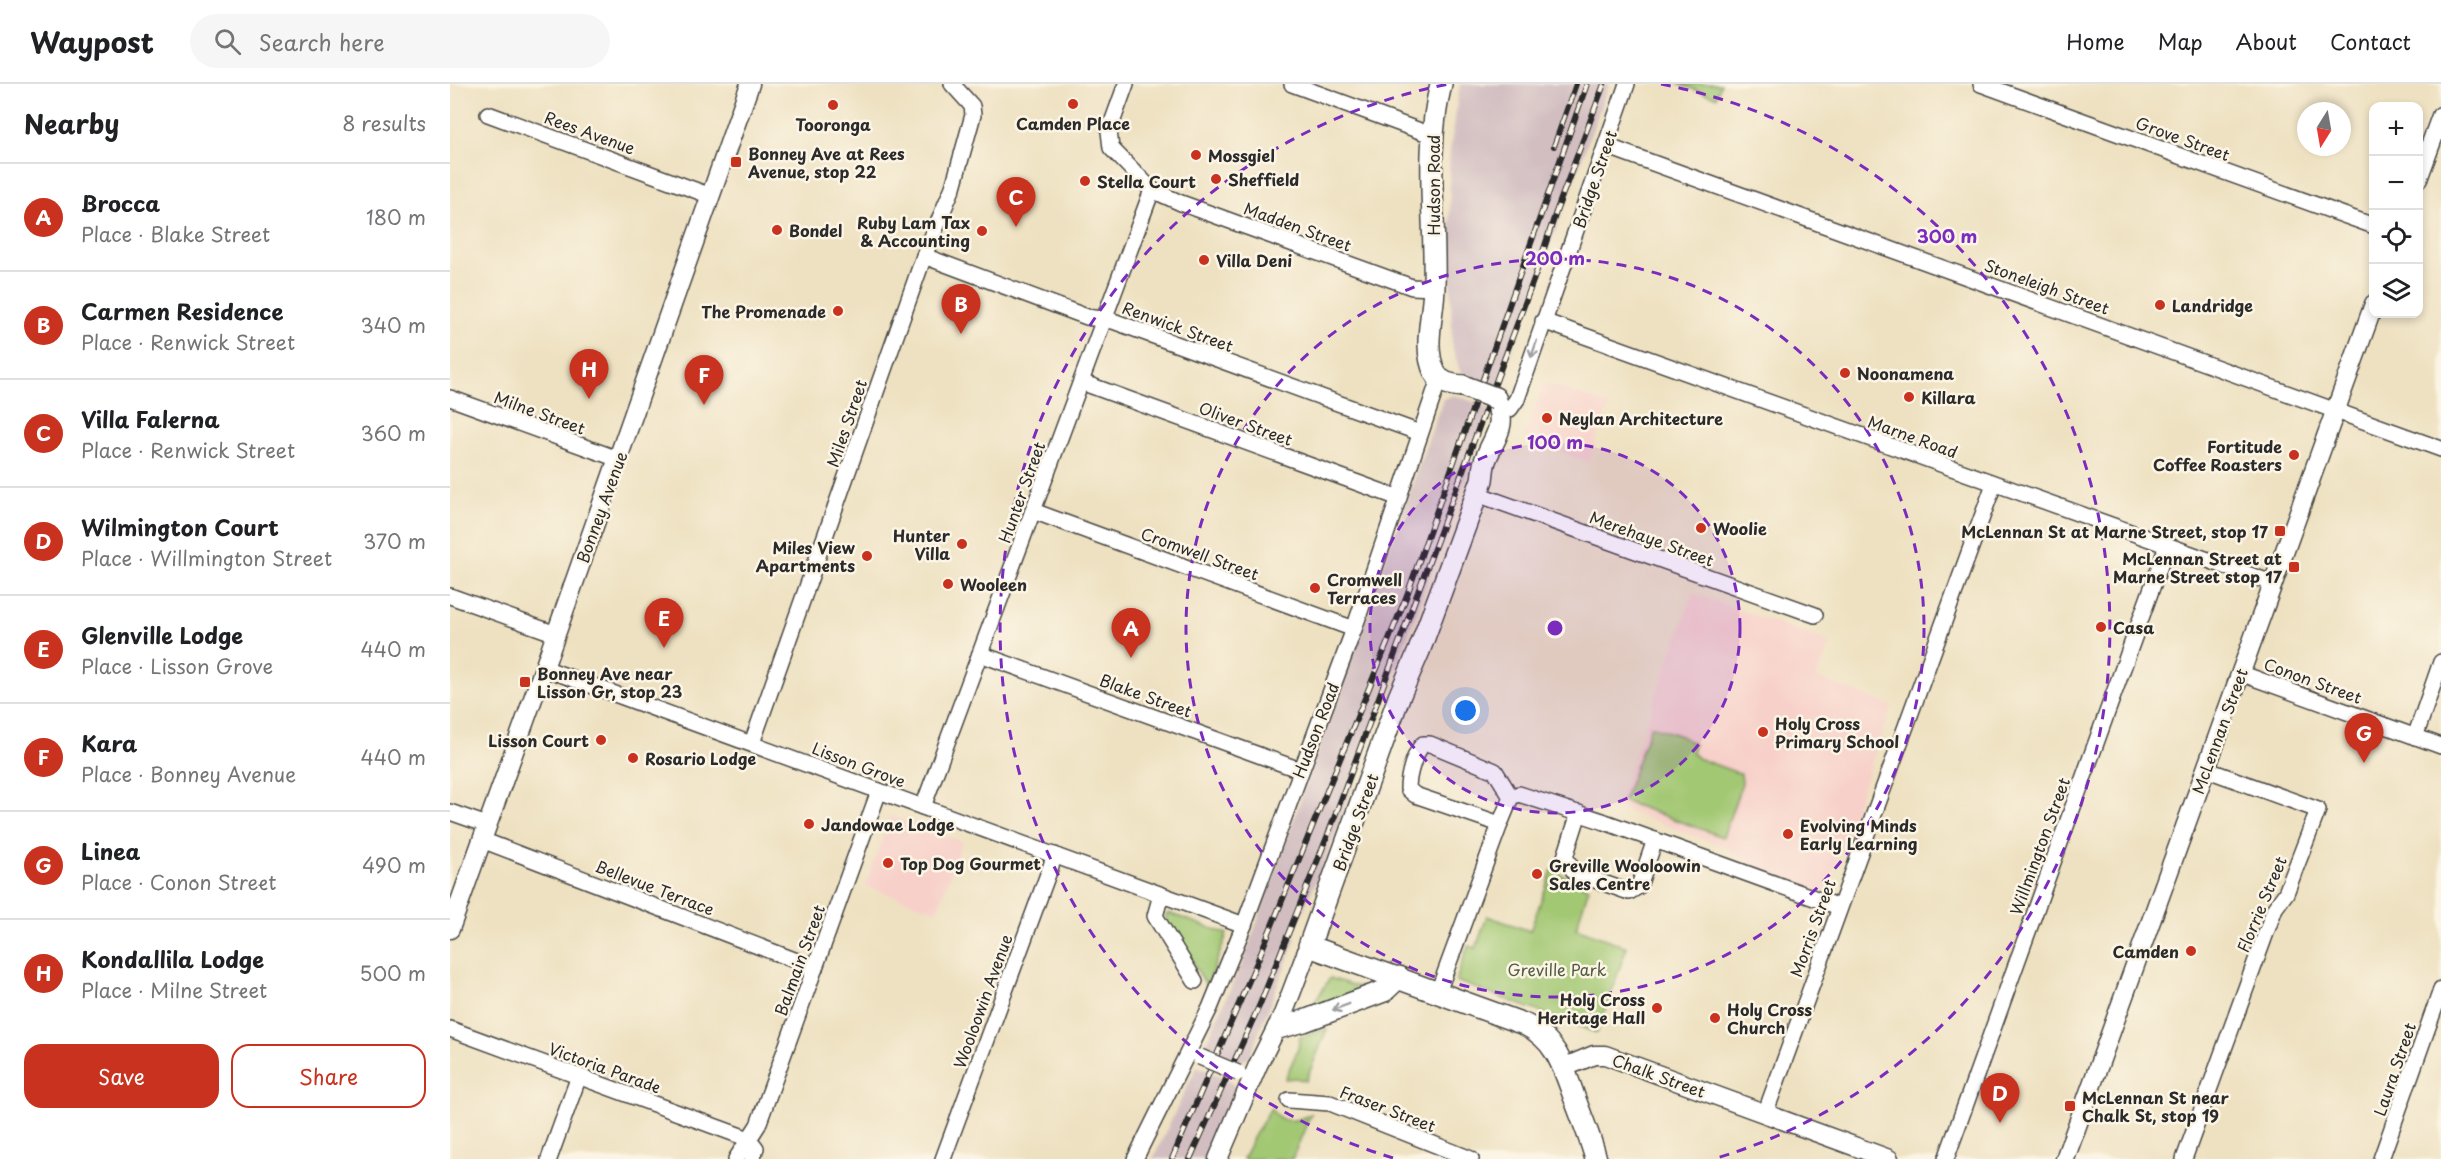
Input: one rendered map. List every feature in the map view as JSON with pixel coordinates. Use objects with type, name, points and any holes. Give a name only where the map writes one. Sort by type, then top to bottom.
[{"type":"main road","name":"Hudson Road","points":[[1441,84],[1431,135],[1434,288],[1430,319],[1430,351],[1432,365],[1443,374]]},
{"type":"main road","points":[[1443,374],[1450,385],[1463,386],[1503,404]]},
{"type":"main road","name":"Bridge Street","points":[[1309,946],[1399,697],[1419,651],[1480,487],[1484,462],[1501,422],[1503,404]]},
{"type":"main road","points":[[1309,946],[1438,992],[1535,1030],[1551,1044],[1565,1067],[1596,1159]]},
{"type":"main road","points":[[1278,1028],[1304,1021],[1383,991],[1399,978]]},
{"type":"street","name":"Bonney Avenue","points":[[450,929],[750,84]]},
{"type":"street","name":"Miles Street","points":[[752,743],[924,256],[953,188],[973,115],[972,106],[952,84]]},
{"type":"street","points":[[1126,84],[1109,131],[1111,148],[1152,190]]},
{"type":"street","points":[[1292,84],[1431,135]]},
{"type":"street","name":"Bridge Street","points":[[1503,404],[1517,399],[1627,84]]},
{"type":"street","name":"Grove Street","points":[[1981,84],[2369,225]]},
{"type":"street","name":"Rees Avenue","points":[[488,114],[711,196]]},
{"type":"street","points":[[2423,170],[2436,145],[2441,116]]},
{"type":"street","name":"Stoneleigh Street","points":[[1606,146],[2441,448]]},
{"type":"street","name":"Madden Street","points":[[1152,190],[1192,207],[1412,287],[1434,288]]},
{"type":"street","name":"Hunter Street","points":[[923,807],[1152,190]]},
{"type":"street","name":"Renwick Street","points":[[924,256],[1088,317],[1113,321],[1420,433]]},
{"type":"street","name":"McLennan Street","points":[[2065,1159],[2369,315]]},
{"type":"street","name":"Marne Road","points":[[1543,321],[2272,583]]},
{"type":"street","name":"Hudson Road","points":[[1135,1159],[1194,1054],[1354,629],[1420,433],[1443,374]]},
{"type":"street","name":"Oliver Street","points":[[1080,382],[1399,498]]},
{"type":"street","name":"Milne Street","points":[[450,398],[618,459]]},
{"type":"street","name":"Morris Street","points":[[1765,1114],[1994,484]]},
{"type":"street","name":"Merehaye Street","points":[[1480,487],[1815,615]]},
{"type":"street","name":"Cromwell Street","points":[[1033,511],[1354,629]]},
{"type":"street","name":"Willmington Street","points":[[1946,1159],[2167,546]]},
{"type":"street","points":[[450,596],[556,634]]},
{"type":"street","name":"Blake Street","points":[[980,654],[1300,770]]},
{"type":"street","points":[[2415,737],[2441,662]]},
{"type":"street","name":"Lisson Grove","points":[[544,668],[1244,925]]},
{"type":"street","name":"Conon Street","points":[[2240,673],[2441,746]]},
{"type":"street","points":[[1500,824],[1415,795],[1408,789],[1408,780],[1419,749],[1423,744],[1431,744],[1495,771],[1511,797]]},
{"type":"street","name":"Florrie Street","points":[[2184,1159],[2275,908],[2286,893],[2318,810],[2205,769]]},
{"type":"street","name":"Balmain Street","points":[[736,1159],[758,1125],[879,791]]},
{"type":"street","points":[[1438,992],[1511,797],[1519,794],[1579,813],[1839,907]]},
{"type":"street","name":"Bellevue Terrace","points":[[450,812],[485,833],[815,968]]},
{"type":"street","points":[[1579,813],[1565,857],[1575,873],[1629,892],[1639,886],[1655,840]]},
{"type":"street","name":"Wooloowin Avenue","points":[[943,1159],[1055,855]]},
{"type":"street","points":[[1161,895],[1155,916],[1195,981]]},
{"type":"street","name":"Bridge Street","points":[[1218,1159],[1245,1076],[1278,1028],[1309,946]]},
{"type":"street","name":"Laura Street","points":[[2381,1159],[2436,1021],[2441,990]]},
{"type":"street","name":"Victoria Parade","points":[[450,1029],[748,1138]]},
{"type":"street","points":[[1194,1054],[1245,1076]]},
{"type":"street","name":"Chalk Street","points":[[1565,1067],[1594,1055],[1605,1055],[1889,1159]]},
{"type":"street","points":[[549,1159],[579,1076]]},
{"type":"street","name":"Fraser Street","points":[[1289,1100],[1330,1103],[1359,1117],[1471,1159]]},
{"type":"street","points":[[748,1138],[756,1148],[752,1159]]},
{"type":"shaded area","points":[[1460,84],[1609,84],[1498,388],[1466,377],[1460,371],[1452,346],[1449,156]]},
{"type":"shaded area","points":[[1544,382],[1609,405],[1588,462],[1523,438]]},
{"type":"shaded area","points":[[1454,395],[1488,407],[1490,411],[1327,856],[1292,936],[1296,938],[1250,1055],[1247,1059],[1236,1062],[1205,1046],[1245,956],[1443,399]]},
{"type":"shaded area","name":"Holy Cross Primary School","points":[[1693,593],[1830,642],[1817,678],[1892,706],[1825,892],[1755,867],[1725,847],[1616,807]]},
{"type":"shaded area","points":[[891,816],[962,842],[937,911],[865,886]]},
{"type":"shaded area","points":[[1197,1066],[1231,1081],[1235,1089],[1204,1159],[1153,1159]]},
{"type":"green space","points":[[1678,84],[1721,84],[1716,97]]},
{"type":"green space","points":[[1651,726],[1681,736],[1694,744],[1692,752],[1697,758],[1741,774],[1742,783],[1723,837],[1623,801]]},
{"type":"green space","name":"Greville Park","points":[[1552,870],[1589,888],[1576,928],[1627,947],[1597,1033],[1456,981],[1468,946],[1476,948],[1487,916],[1530,931]]},
{"type":"green space","points":[[1169,913],[1227,934],[1207,986],[1166,920],[1166,915]]},
{"type":"green space","points":[[1330,978],[1365,989],[1324,1002],[1316,1009],[1309,1011]]},
{"type":"green space","points":[[1327,1029],[1306,1081],[1296,1078],[1285,1079],[1298,1049],[1300,1037]]},
{"type":"green space","points":[[1271,1108],[1279,1117],[1289,1120],[1300,1119],[1311,1114],[1292,1159],[1243,1159],[1253,1138]]},
{"type":"railway","points":[[1554,146],[1576,84]]},
{"type":"railway","points":[[1172,1159],[1257,962],[1407,595],[1587,84]]},
{"type":"railway","points":[[1190,1159],[1260,1004],[1329,832],[1604,84]]},
{"type":"place","name":"Camden Place","points":[[1073,104]]},
{"type":"place","name":"Tooronga","points":[[833,105]]},
{"type":"place","name":"Mossgiel","points":[[1196,155]]},
{"type":"place","name":"Bonney Ave at Rees Avenue, stop 22","points":[[736,162]]},
{"type":"place","name":"Sheffield","points":[[1216,179]]},
{"type":"place","name":"Stella Court","points":[[1085,181]]},
{"type":"place","name":"Villa Falerna","points":[[1016,227]]},
{"type":"place","name":"Bondel","points":[[777,230]]},
{"type":"place","name":"Ruby Lam Tax & Accounting","points":[[982,231]]},
{"type":"place","name":"Villa Deni","points":[[1204,260]]},
{"type":"place","name":"Landridge","points":[[2160,305]]},
{"type":"place","name":"The Promenade","points":[[838,311]]},
{"type":"place","name":"Carmen Residence","points":[[961,334]]},
{"type":"place","name":"Noonamena","points":[[1845,373]]},
{"type":"place","name":"Killara","points":[[1909,397]]},
{"type":"place","name":"Kondallila Lodge","points":[[589,399]]},
{"type":"place","name":"Kara","points":[[704,405]]},
{"type":"place","name":"Neylan Architecture","points":[[1547,418]]},
{"type":"place","name":"Fortitude Coffee Roasters","points":[[2294,455]]},
{"type":"place","name":"Woolie","points":[[1701,528]]},
{"type":"place","name":"McLennan St at Marne Street, stop 17","points":[[2280,531]]},
{"type":"place","name":"Hunter Villa","points":[[962,544]]},
{"type":"place","name":"Miles View Apartments","points":[[867,556]]},
{"type":"place","name":"McLennan Street at Marne Street stop 17","points":[[2294,567]]},
{"type":"place","name":"Wooleen","points":[[948,584]]},
{"type":"place","name":"Cromwell Terraces","points":[[1315,588]]},
{"type":"place","name":"Casa","points":[[2101,627]]},
{"type":"place","name":"Glenville Lodge","points":[[664,648]]},
{"type":"place","name":"Brocca","points":[[1131,658]]},
{"type":"place","name":"Bonney Ave near Lisson Gr, stop 23","points":[[525,682]]},
{"type":"place","name":"Holy Cross Primary School","points":[[1763,732]]},
{"type":"place","name":"Lisson Court","points":[[601,740]]},
{"type":"place","name":"Rosario Lodge","points":[[633,758]]},
{"type":"place","name":"Linea","points":[[2364,763]]},
{"type":"place","name":"Jandowae Lodge","points":[[809,824]]},
{"type":"place","name":"Evolving Minds Early Learning","points":[[1788,834]]},
{"type":"place","name":"Top Dog Gourmet","points":[[888,863]]},
{"type":"place","name":"Greville Wooloowin Sales Centre","points":[[1537,874]]},
{"type":"place","name":"Camden","points":[[2191,951]]},
{"type":"place","name":"Holy Cross Heritage Hall","points":[[1657,1008]]},
{"type":"place","name":"Holy Cross Church","points":[[1715,1018]]},
{"type":"place","name":"McLennan St near Chalk St, stop 19","points":[[2070,1106]]},
{"type":"place","name":"Wilmington Court","points":[[2000,1123]]}]
